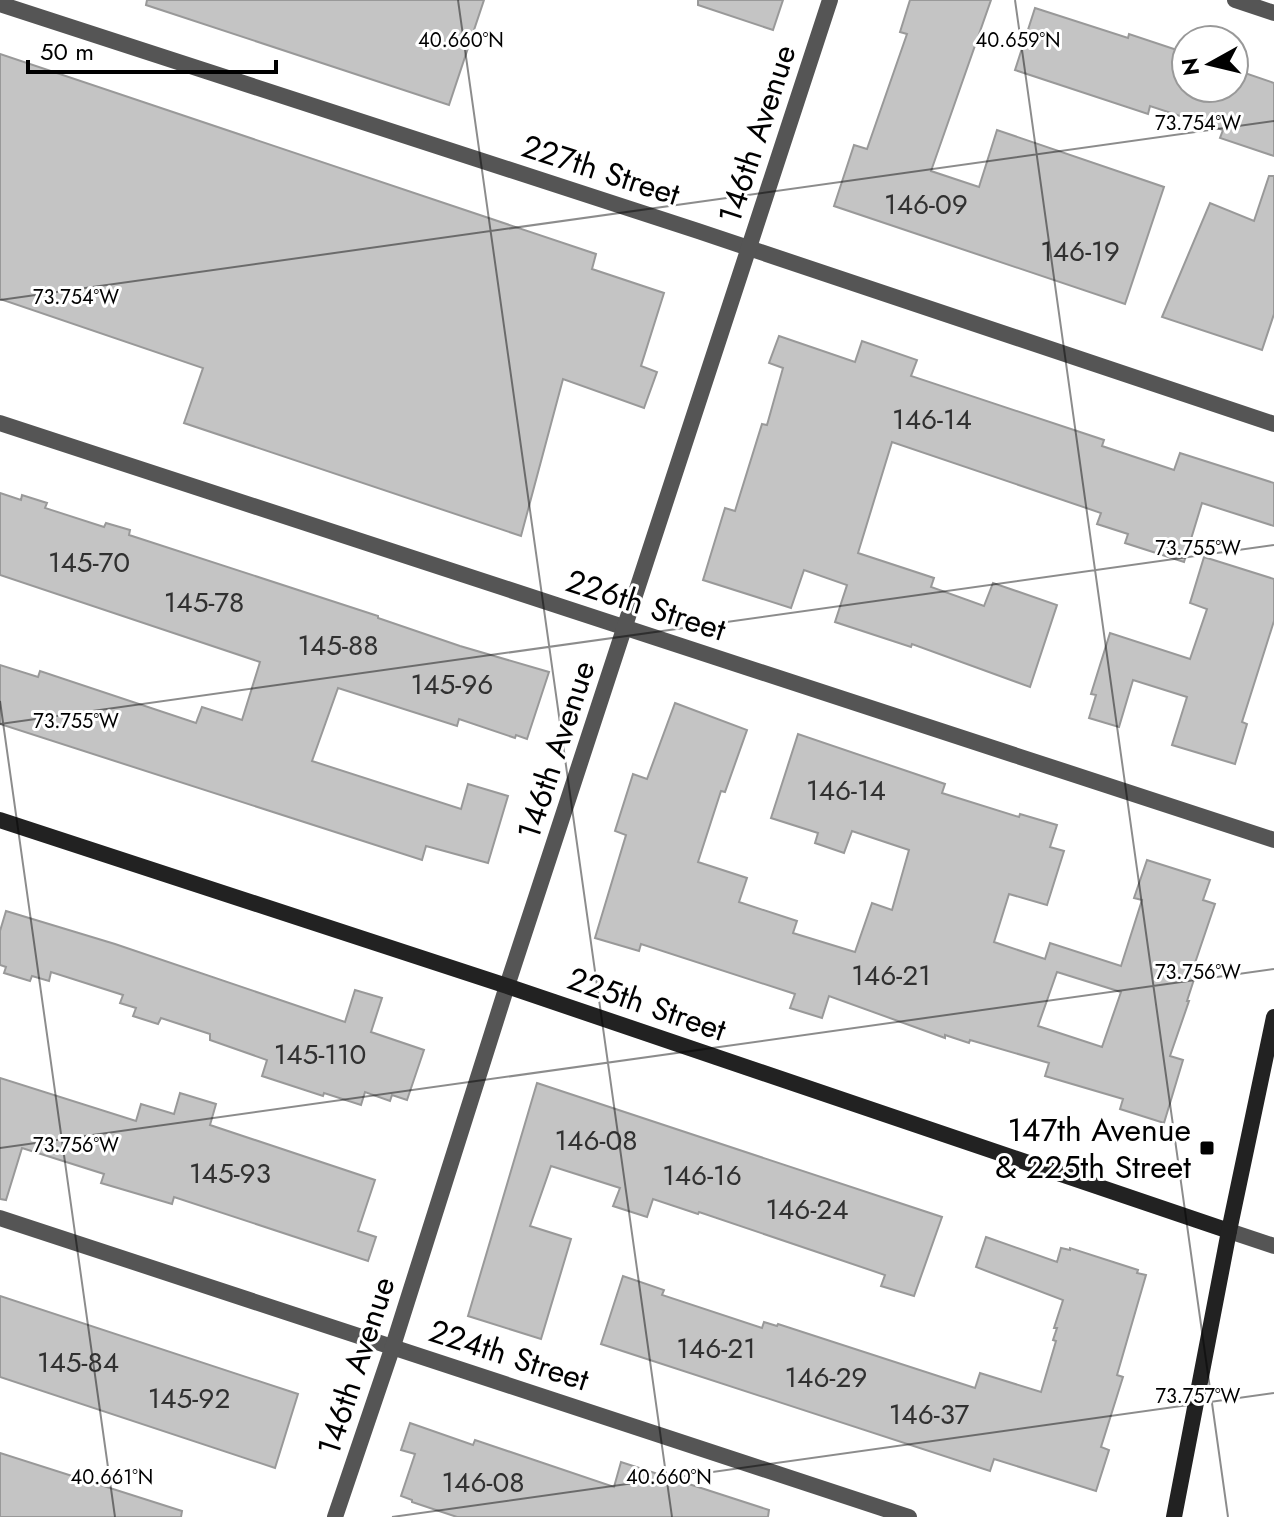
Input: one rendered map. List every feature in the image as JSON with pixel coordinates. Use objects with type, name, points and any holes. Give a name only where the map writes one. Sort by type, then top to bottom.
[{"type":"street","name":"146th Avenue","points":[[335,1517],[830,0]]},
{"type":"street","points":[[1235,0],[1274,13]]},
{"type":"street","name":"227th Street","points":[[0,4],[749,248],[1274,424]]},
{"type":"street","name":"226th Street","points":[[0,423],[1274,840]]},
{"type":"street","name":"225th Street","points":[[0,820],[507,986],[1274,1246]]},
{"type":"street","points":[[1174,1517],[1274,1017]]},
{"type":"street","name":"224th Street","points":[[0,1218],[909,1517]]},
{"type":"building","points":[[147,0],[484,0],[449,105],[146,5]]},
{"type":"building","points":[[698,0],[783,0],[773,30],[698,5]]},
{"type":"building","points":[[910,0],[991,0],[931,171],[979,187],[997,130],[1164,187],[1125,304],[834,206],[854,145],[867,149],[907,34],[900,32]]},
{"type":"building","points":[[1035,8],[1128,38],[1129,34],[1170,48],[1170,104],[1250,104],[1250,75],[1274,83],[1274,156],[1220,138],[1223,130],[1150,106],[1148,114],[1015,70]]},
{"type":"building","points":[[0,54],[596,254],[592,269],[664,293],[641,366],[657,372],[644,408],[563,379],[521,536],[184,423],[203,368],[0,299]]},
{"type":"building","points":[[1269,176],[1274,176],[1274,314],[1262,350],[1162,317],[1210,203],[1254,221]]},
{"type":"building","points":[[779,336],[855,362],[862,341],[917,360],[911,376],[1104,440],[1102,446],[1174,470],[1180,453],[1274,483],[1274,526],[1202,503],[1184,562],[1125,543],[1128,534],[1097,524],[1101,513],[892,442],[858,553],[934,578],[931,587],[984,606],[993,583],[1057,605],[1030,687],[912,644],[911,647],[835,622],[847,585],[804,570],[791,608],[703,580],[725,508],[735,511],[762,424],[767,425],[783,368],[769,363]]},
{"type":"building","points":[[0,493],[21,500],[22,495],[47,503],[45,508],[104,527],[106,523],[130,530],[129,535],[460,646],[549,672],[527,739],[516,735],[515,738],[459,719],[457,726],[338,688],[312,761],[461,809],[468,784],[508,796],[488,863],[426,846],[422,860],[0,724],[0,665],[38,677],[40,671],[196,723],[202,707],[242,720],[260,662],[0,575]]},
{"type":"building","points":[[1204,557],[1274,579],[1274,621],[1242,722],[1247,724],[1235,764],[1172,745],[1187,697],[1133,680],[1119,727],[1089,718],[1096,695],[1091,694],[1110,633],[1190,659],[1207,609],[1190,603]]},
{"type":"building","points":[[675,703],[747,730],[725,792],[721,791],[698,862],[747,878],[739,902],[797,921],[793,933],[855,952],[872,903],[892,910],[909,850],[852,831],[844,853],[815,843],[818,833],[771,818],[798,734],[945,784],[942,793],[1019,817],[1020,814],[1057,825],[1050,847],[1064,851],[1047,905],[1009,894],[994,942],[1045,959],[1050,943],[1121,966],[1142,900],[1134,898],[1147,860],[1210,880],[1203,900],[1215,904],[1195,963],[1199,964],[1189,1001],[1170,1056],[1183,1060],[1164,1123],[1120,1109],[1123,1099],[1045,1076],[1049,1063],[970,1040],[969,1043],[945,1035],[945,1038],[829,996],[822,1018],[790,1008],[795,994],[641,944],[639,951],[595,938],[626,835],[615,831],[633,774],[647,779]],"holes":[[[1057,972],[1121,992],[1102,1047],[1038,1026]]]},
{"type":"building","points":[[6,911],[115,944],[345,1022],[355,990],[382,998],[371,1032],[424,1050],[407,1100],[392,1095],[390,1101],[365,1092],[361,1105],[324,1093],[323,1096],[262,1076],[267,1060],[210,1040],[210,1034],[161,1018],[158,1024],[133,1016],[136,1008],[120,1003],[123,995],[51,972],[49,981],[32,976],[30,981],[4,973],[6,967],[0,965],[0,931]]},
{"type":"building","points":[[0,1078],[136,1121],[141,1104],[174,1114],[180,1093],[216,1104],[210,1125],[375,1180],[358,1231],[376,1237],[368,1261],[174,1197],[172,1204],[101,1183],[104,1174],[22,1148],[6,1200],[0,1199]]},
{"type":"building","points":[[537,1083],[942,1217],[914,1296],[881,1286],[885,1275],[699,1212],[653,1199],[647,1217],[613,1206],[620,1188],[551,1166],[530,1226],[571,1239],[541,1339],[468,1316]]},
{"type":"building","points":[[986,1237],[1057,1262],[1061,1248],[1070,1248],[1146,1275],[1117,1375],[1123,1377],[1101,1447],[1109,1450],[1096,1491],[994,1459],[990,1471],[601,1344],[623,1276],[664,1290],[662,1295],[762,1328],[764,1322],[778,1324],[975,1388],[980,1373],[1041,1392],[1056,1341],[1053,1340],[1057,1328],[1054,1328],[1063,1300],[976,1267]]},
{"type":"building","points":[[0,1296],[298,1394],[275,1468],[0,1377]]},
{"type":"building","points":[[410,1423],[473,1445],[475,1440],[614,1487],[621,1462],[769,1510],[768,1517],[457,1517],[401,1496],[415,1454],[401,1450]]},
{"type":"building","points":[[0,1453],[182,1511],[181,1517],[0,1517]]},
{"type":"place","name":"147th Avenue & 225th Street","points":[[1207,1148]]}]
